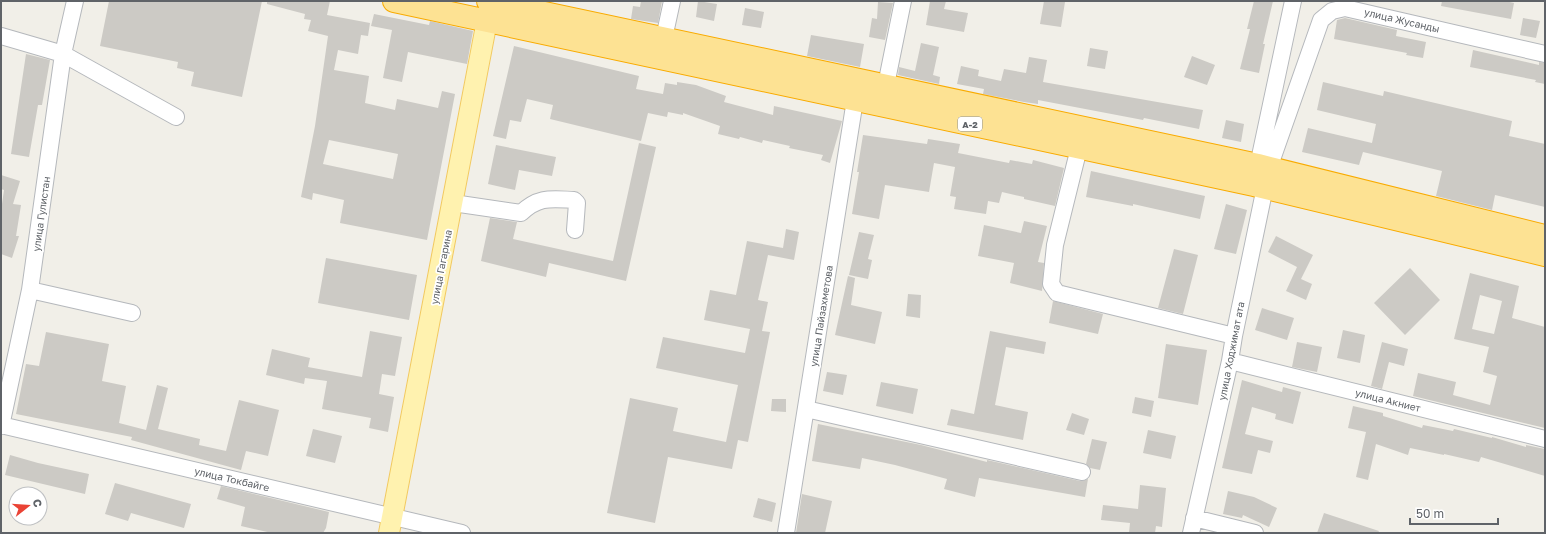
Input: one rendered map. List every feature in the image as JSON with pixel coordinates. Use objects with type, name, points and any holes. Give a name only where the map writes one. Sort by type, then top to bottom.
[{"type":"highway","name":"A-2","points":[[394,1],[489,6],[664,38],[886,86],[1261,176],[1545,236]]},
{"type":"highway","name":"A-2","points":[[489,6],[855,100],[1079,148],[1261,176],[1545,255]]},
{"type":"main road","name":"улица Гагарина","points":[[391,524],[453,203],[489,6]]},
{"type":"street","name":"улица Гулистан","points":[[1,426],[30,290],[63,54],[74,1]]},
{"type":"street","points":[[664,38],[672,1]]},
{"type":"street","points":[[886,86],[903,1]]},
{"type":"street","name":"улица Ходжимат ата","points":[[1193,525],[1230,361],[1261,176],[1293,1]]},
{"type":"street","name":"улица Жусанды","points":[[1261,176],[1321,20],[1332,11],[1345,8],[1359,10],[1545,54]]},
{"type":"street","points":[[1,36],[63,54],[176,117]]},
{"type":"street","name":"улица Пайзахметова","points":[[786,533],[855,100]]},
{"type":"street","points":[[1079,148],[1055,245],[1051,284],[1058,292],[1234,336]]},
{"type":"street","points":[[453,203],[521,213],[529,205],[543,199],[574,200],[577,203],[575,230]]},
{"type":"street","points":[[30,290],[132,313]]},
{"type":"street","name":"улица Акниет","points":[[1230,361],[1545,439]]},
{"type":"street","points":[[806,409],[1082,472]]},
{"type":"street","name":"улица Токбайге","points":[[1,426],[391,524],[462,533]]},
{"type":"street","points":[[1193,525],[1255,533]]},
{"type":"building","points":[[109,1],[262,1],[242,97],[191,86],[194,72],[177,68],[178,62],[100,46]]},
{"type":"building","points":[[267,1],[330,1],[327,15],[370,23],[368,36],[361,35],[358,54],[338,50],[334,70],[369,76],[365,103],[395,110],[397,99],[438,108],[442,91],[455,94],[427,240],[340,223],[344,200],[313,193],[312,200],[301,197],[315,126],[328,36],[308,31],[311,20],[304,19],[305,14],[267,4]],"holes":[[[329,140],[398,154],[393,179],[323,164]]]},
{"type":"building","points":[[641,1],[662,1],[658,23],[631,19],[633,6],[640,7]]},
{"type":"building","points":[[698,1],[717,4],[714,21],[696,17]]},
{"type":"building","points":[[930,1],[946,1],[944,9],[968,13],[964,32],[926,25]]},
{"type":"building","points":[[1044,1],[1065,2],[1061,27],[1040,24]]},
{"type":"building","points":[[1254,1],[1273,1],[1263,44],[1265,44],[1259,73],[1240,69],[1250,29],[1247,29]]},
{"type":"building","points":[[1442,1],[1505,1],[1514,3],[1511,19],[1441,6]]},
{"type":"building","points":[[878,2],[893,3],[885,40],[869,37],[872,18],[877,19]]},
{"type":"building","points":[[745,8],[764,12],[761,28],[742,25]]},
{"type":"building","points":[[374,14],[429,25],[430,21],[473,31],[467,64],[408,52],[402,82],[383,78],[392,30],[371,26]]},
{"type":"building","points":[[1345,18],[1397,30],[1396,36],[1426,42],[1423,58],[1406,55],[1407,53],[1334,39],[1337,20]]},
{"type":"building","points":[[1523,18],[1540,21],[1536,38],[1520,35]]},
{"type":"building","points":[[811,35],[864,44],[860,67],[807,56]]},
{"type":"building","points":[[921,43],[939,47],[933,75],[940,77],[939,84],[898,75],[899,67],[915,71]]},
{"type":"building","points":[[514,46],[639,76],[636,89],[663,94],[665,83],[677,85],[677,82],[696,85],[726,96],[724,102],[773,115],[774,106],[842,121],[830,163],[821,160],[823,155],[789,148],[790,146],[763,140],[762,143],[740,137],[739,139],[718,134],[720,126],[683,113],[683,115],[668,112],[667,117],[648,113],[641,141],[550,119],[553,105],[527,99],[521,122],[510,120],[506,139],[493,136]]},
{"type":"building","points":[[1090,48],[1108,51],[1105,69],[1087,66]]},
{"type":"building","points":[[1473,50],[1539,65],[1539,62],[1545,63],[1545,84],[1535,82],[1536,80],[1470,67]]},
{"type":"building","points":[[26,54],[50,60],[42,105],[38,105],[29,157],[11,154]]},
{"type":"building","points":[[1192,56],[1215,65],[1207,85],[1184,77]]},
{"type":"building","points":[[1029,57],[1047,60],[1043,82],[1203,110],[1199,129],[1038,100],[1038,104],[1024,102],[983,94],[984,89],[957,84],[961,66],[979,70],[978,76],[1001,81],[1004,69],[1026,73]]},
{"type":"building","points":[[1323,82],[1383,96],[1384,91],[1512,121],[1509,136],[1545,144],[1545,207],[1495,195],[1492,210],[1436,196],[1442,171],[1363,152],[1359,165],[1302,152],[1308,128],[1372,143],[1376,124],[1317,110]]},
{"type":"building","points":[[1226,120],[1244,124],[1241,142],[1222,138]]},
{"type":"building","points":[[863,135],[927,144],[928,139],[960,144],[958,153],[1009,163],[1010,160],[1032,164],[1033,160],[1064,168],[1055,206],[1002,192],[999,203],[988,201],[986,214],[954,209],[956,197],[950,196],[955,167],[934,163],[929,192],[885,185],[879,219],[852,214]]},
{"type":"building","points":[[639,143],[656,147],[626,281],[549,263],[546,277],[481,261],[490,218],[517,222],[513,239],[613,261]]},
{"type":"building","points":[[496,145],[556,157],[552,176],[519,170],[515,190],[488,184]]},
{"type":"building","points":[[1091,171],[1205,196],[1200,219],[1133,204],[1133,206],[1086,197]]},
{"type":"building","points":[[1,175],[20,181],[13,204],[21,205],[16,236],[19,236],[12,258],[1,254],[1,211],[4,190],[1,189]]},
{"type":"building","points":[[1226,204],[1247,210],[1236,254],[1214,249]]},
{"type":"building","points":[[1024,221],[1047,226],[1038,262],[1044,263],[1042,291],[1010,283],[1014,263],[978,256],[984,225],[1021,233]]},
{"type":"building","points":[[786,229],[799,232],[794,260],[768,255],[758,300],[768,302],[762,331],[770,332],[748,442],[738,440],[732,469],[668,457],[655,523],[607,513],[630,398],[678,408],[673,431],[726,442],[738,385],[656,368],[663,337],[745,353],[750,329],[704,320],[710,290],[736,295],[747,241],[783,248]]},
{"type":"building","points":[[859,232],[874,235],[868,259],[872,260],[868,279],[849,275]]},
{"type":"building","points":[[1276,236],[1313,255],[1301,279],[1312,284],[1306,300],[1286,291],[1297,267],[1268,252]]},
{"type":"building","points":[[1174,249],[1198,255],[1183,314],[1158,308]]},
{"type":"building","points":[[326,258],[417,275],[409,320],[318,303]]},
{"type":"building","points":[[1410,268],[1440,300],[1405,335],[1374,303]]},
{"type":"building","points":[[1470,273],[1519,286],[1512,318],[1545,327],[1545,428],[1413,396],[1418,373],[1456,382],[1453,395],[1490,405],[1497,376],[1483,372],[1489,347],[1454,339]],"holes":[[[1480,295],[1502,301],[1494,334],[1472,329]]]},
{"type":"building","points":[[848,276],[855,278],[851,305],[882,312],[875,344],[835,335]]},
{"type":"building","points":[[908,294],[921,295],[920,318],[906,316]]},
{"type":"building","points":[[1053,301],[1103,314],[1098,334],[1049,323]]},
{"type":"building","points":[[1262,308],[1294,318],[1287,340],[1255,330]]},
{"type":"building","points":[[1343,330],[1365,335],[1360,363],[1337,358]]},
{"type":"building","points":[[370,331],[402,337],[395,376],[382,374],[379,394],[394,397],[388,432],[369,428],[371,418],[322,409],[327,381],[305,378],[304,384],[266,375],[272,349],[310,358],[308,367],[362,377]]},
{"type":"building","points":[[990,331],[1046,342],[1044,354],[1006,347],[995,405],[1028,412],[1023,440],[947,425],[951,409],[974,414]]},
{"type":"building","points":[[46,332],[109,344],[102,381],[126,386],[119,423],[146,430],[157,385],[168,388],[158,429],[200,439],[199,445],[226,451],[239,400],[279,410],[268,456],[246,451],[241,470],[131,440],[132,437],[16,414],[26,364],[39,366]]},
{"type":"building","points":[[1297,342],[1322,347],[1317,372],[1292,367]]},
{"type":"building","points":[[1382,342],[1408,349],[1404,366],[1389,362],[1382,389],[1371,386]]},
{"type":"building","points":[[1166,344],[1207,350],[1198,405],[1158,398]]},
{"type":"building","points":[[827,372],[847,375],[843,395],[823,391]]},
{"type":"building","points":[[1242,380],[1282,392],[1283,387],[1301,392],[1293,424],[1275,419],[1276,414],[1252,407],[1245,434],[1273,441],[1270,453],[1258,450],[1252,474],[1222,468]]},
{"type":"building","points":[[881,382],[918,389],[913,414],[876,406]]},
{"type":"building","points":[[1135,397],[1154,401],[1151,417],[1132,413]]},
{"type":"building","points":[[772,399],[786,399],[786,412],[771,411]]},
{"type":"building","points":[[1353,406],[1383,413],[1383,416],[1422,428],[1423,425],[1453,431],[1454,429],[1492,437],[1526,447],[1526,445],[1545,449],[1545,476],[1481,457],[1479,462],[1410,448],[1408,455],[1376,444],[1368,480],[1356,477],[1366,432],[1348,428]]},
{"type":"building","points":[[1072,413],[1089,419],[1084,435],[1066,430]]},
{"type":"building","points":[[818,424],[921,445],[987,462],[987,460],[1080,481],[1088,479],[1085,497],[979,478],[975,497],[944,489],[947,479],[895,465],[862,458],[860,469],[812,461]]},
{"type":"building","points":[[313,429],[342,436],[335,463],[306,456]]},
{"type":"building","points":[[1148,430],[1176,436],[1171,459],[1143,453]]},
{"type":"building","points":[[1092,439],[1107,442],[1100,470],[1090,468],[1086,464]]},
{"type":"building","points":[[10,455],[38,463],[89,474],[85,494],[5,475]]},
{"type":"building","points":[[115,483],[191,504],[184,528],[131,513],[128,521],[105,514]]},
{"type":"building","points":[[1140,485],[1166,488],[1162,527],[1156,526],[1155,533],[1129,533],[1130,523],[1101,520],[1103,505],[1138,509]]},
{"type":"building","points":[[221,486],[329,512],[326,528],[323,533],[272,533],[241,526],[245,507],[217,499]]},
{"type":"building","points":[[1228,491],[1254,497],[1277,508],[1269,527],[1243,515],[1242,518],[1223,514]]},
{"type":"building","points":[[802,494],[832,501],[825,533],[796,533]]},
{"type":"building","points":[[758,498],[776,503],[772,522],[753,517]]},
{"type":"building","points":[[1324,513],[1379,531],[1378,533],[1317,533]]}]
